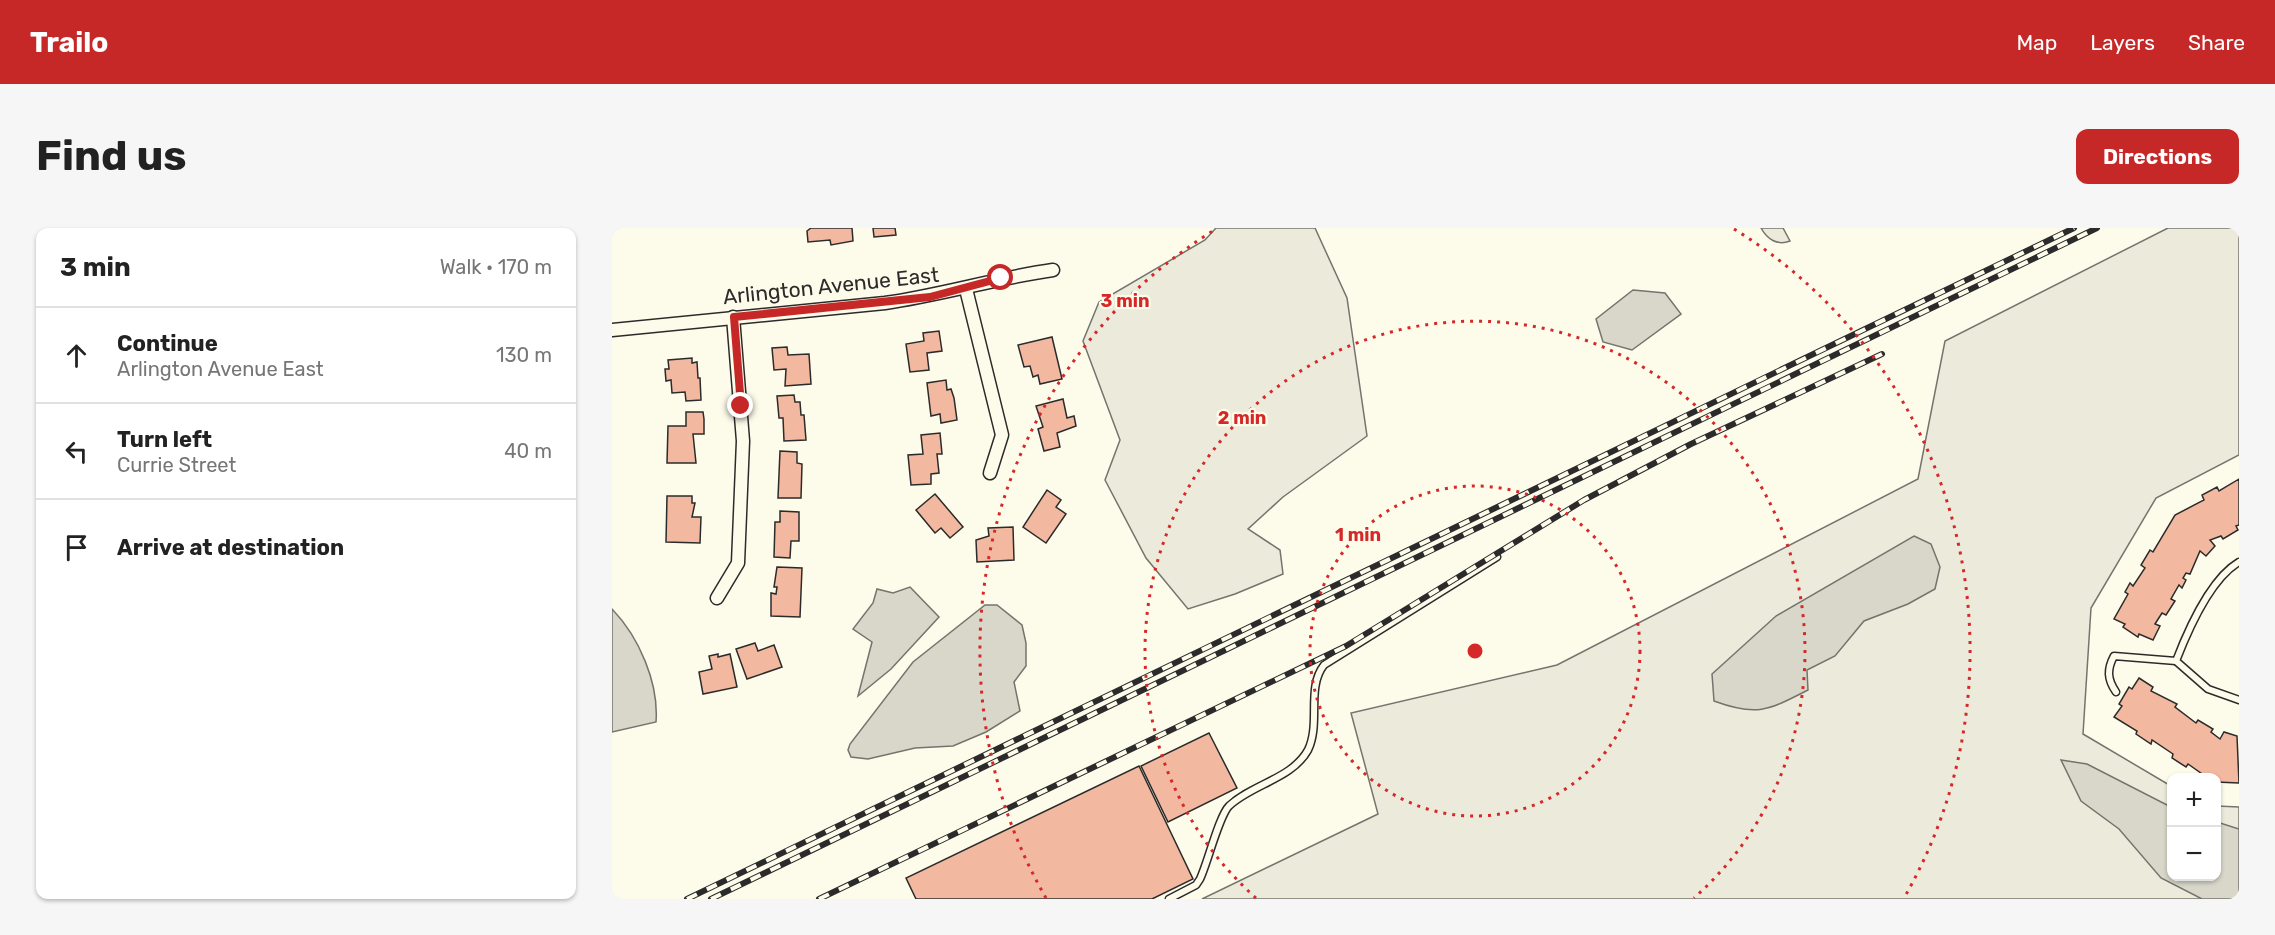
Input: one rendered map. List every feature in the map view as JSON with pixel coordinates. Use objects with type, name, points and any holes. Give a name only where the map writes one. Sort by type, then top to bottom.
[{"type":"street","name":"Arlington Avenue East","points":[[612,330],[885,303],[966,289],[1001,278],[1053,270]]},
{"type":"street","points":[[966,289],[1002,435],[990,473]]},
{"type":"street","points":[[717,598],[738,563],[743,441],[734,317]]},
{"type":"lane","points":[[1168,899],[1196,885],[1200,879],[1227,808],[1288,770],[1307,751],[1314,733],[1317,674],[1324,665],[1497,557]]},
{"type":"lane","points":[[2176,661],[2192,621],[2228,568],[2239,562]]},
{"type":"lane","points":[[2116,692],[2109,682],[2109,665],[2115,656],[2176,661],[2208,689],[2239,700]]},
{"type":"shaded area","points":[[1216,228],[1315,228],[1347,298],[1367,436],[1283,497],[1248,529],[1280,550],[1283,574],[1235,594],[1188,609],[1146,558],[1105,480],[1120,440],[1083,341],[1099,302],[1205,240]]},
{"type":"shaded area","points":[[1761,228],[1783,228],[1790,241],[1781,243],[1773,240]]},
{"type":"shaded area","points":[[2168,228],[2239,228],[2239,455],[2156,498],[2091,608],[2083,734],[2167,784],[2167,881],[2221,881],[2221,806],[2239,807],[2239,899],[1202,899],[1378,814],[1351,713],[1557,665],[1918,479],[1945,341]]},
{"type":"shaded area","points":[[1633,290],[1665,293],[1681,314],[1632,350],[1603,342],[1596,319]]},
{"type":"shaded area","points":[[1914,536],[1931,544],[1940,567],[1935,589],[1908,604],[1864,621],[1835,656],[1807,670],[1808,690],[1795,697],[1763,709],[1752,710],[1714,701],[1712,674],[1776,616]]},
{"type":"shaded area","points":[[910,587],[939,617],[891,669],[858,696],[872,642],[853,629],[873,603],[877,589],[893,593]]},
{"type":"shaded area","points":[[985,605],[997,605],[1022,625],[1026,643],[1026,666],[1014,682],[1020,711],[986,732],[953,746],[915,748],[868,759],[851,757],[848,750],[850,744],[913,662]]},
{"type":"shaded area","points":[[612,609],[631,633],[651,676],[656,722],[612,732]]},
{"type":"shaded area","points":[[2061,760],[2087,764],[2167,805],[2167,881],[2221,881],[2221,823],[2239,829],[2239,899],[2202,899],[2161,878],[2119,829],[2081,801]]},
{"type":"building","points":[[811,228],[852,228],[853,241],[831,245],[830,240],[808,242],[807,231]]},
{"type":"building","points":[[873,228],[895,228],[896,235],[874,237]]},
{"type":"building","points":[[939,331],[942,351],[927,353],[929,370],[910,372],[906,344],[924,341],[923,333]]},
{"type":"building","points":[[1052,337],[1062,379],[1040,384],[1038,375],[1033,377],[1030,366],[1024,367],[1018,345]]},
{"type":"building","points":[[787,347],[788,355],[809,354],[811,384],[785,386],[786,369],[774,370],[772,348]]},
{"type":"building","points":[[692,358],[692,363],[697,362],[701,400],[686,401],[685,392],[672,393],[671,380],[666,381],[665,369],[669,369],[668,360]]},
{"type":"building","points":[[946,380],[947,390],[951,389],[954,398],[957,420],[941,423],[940,414],[931,416],[927,383]]},
{"type":"building","points":[[794,395],[795,402],[800,402],[801,415],[804,415],[806,440],[784,441],[783,418],[779,418],[777,396]]},
{"type":"building","points":[[1063,399],[1067,418],[1074,416],[1076,426],[1057,433],[1060,447],[1044,451],[1038,429],[1043,427],[1036,406]]},
{"type":"building","points":[[686,412],[703,412],[704,434],[693,434],[696,463],[667,463],[668,426],[686,426]]},
{"type":"building","points":[[940,433],[942,454],[937,454],[939,473],[931,474],[931,484],[911,485],[908,455],[923,454],[921,435]]},
{"type":"building","points":[[780,451],[797,452],[797,463],[802,464],[801,498],[778,498]]},
{"type":"building","points":[[2239,479],[2239,525],[2236,526],[2238,530],[2223,539],[2221,536],[2210,540],[2215,546],[2206,556],[2200,551],[2190,574],[2186,573],[2183,578],[2186,580],[2182,588],[2179,585],[2171,599],[2175,601],[2166,615],[2162,613],[2155,624],[2160,626],[2153,640],[2139,634],[2138,637],[2123,627],[2125,624],[2114,619],[2128,594],[2125,592],[2130,583],[2133,586],[2145,568],[2141,565],[2150,550],[2153,552],[2175,515],[2204,500],[2202,495],[2217,487],[2219,491]]},
{"type":"building","points":[[1047,490],[1061,500],[1056,507],[1066,514],[1046,543],[1023,527]]},
{"type":"building","points":[[935,494],[963,527],[950,538],[941,528],[935,533],[916,510]]},
{"type":"building","points":[[667,496],[692,496],[692,503],[695,503],[692,517],[701,517],[700,543],[666,542]]},
{"type":"building","points":[[780,511],[799,512],[799,541],[791,541],[790,558],[774,557],[775,522],[780,522]]},
{"type":"building","points":[[1013,527],[1014,560],[977,562],[976,540],[989,536],[988,528]]},
{"type":"building","points":[[777,567],[802,568],[800,617],[771,616],[771,593],[776,594],[777,587],[774,587]]},
{"type":"building","points":[[755,643],[758,651],[774,645],[782,667],[747,679],[736,649]]},
{"type":"building","points":[[718,654],[718,657],[730,654],[737,687],[703,694],[699,672],[712,669],[709,656]]},
{"type":"building","points":[[2139,678],[2153,687],[2151,691],[2177,704],[2175,707],[2196,723],[2198,720],[2213,729],[2211,732],[2220,739],[2224,732],[2237,736],[2239,783],[2221,782],[2221,773],[2201,773],[2188,764],[2186,767],[2172,758],[2173,754],[2152,740],[2151,744],[2136,734],[2137,731],[2114,717],[2122,706],[2119,704],[2129,687],[2132,689]]},
{"type":"building","points":[[1209,733],[1237,788],[1168,822],[1141,766]]},
{"type":"building","points":[[1139,766],[1193,879],[1152,899],[916,899],[906,878]]},
{"type":"railway","points":[[687,899],[2074,228]]},
{"type":"railway","points":[[711,899],[2097,228]]},
{"type":"railway","points":[[819,899],[1346,646],[1584,500],[1691,444],[1882,354]]},
{"type":"route","points":[[741,406],[734,317],[930,297],[1001,278]]}]
